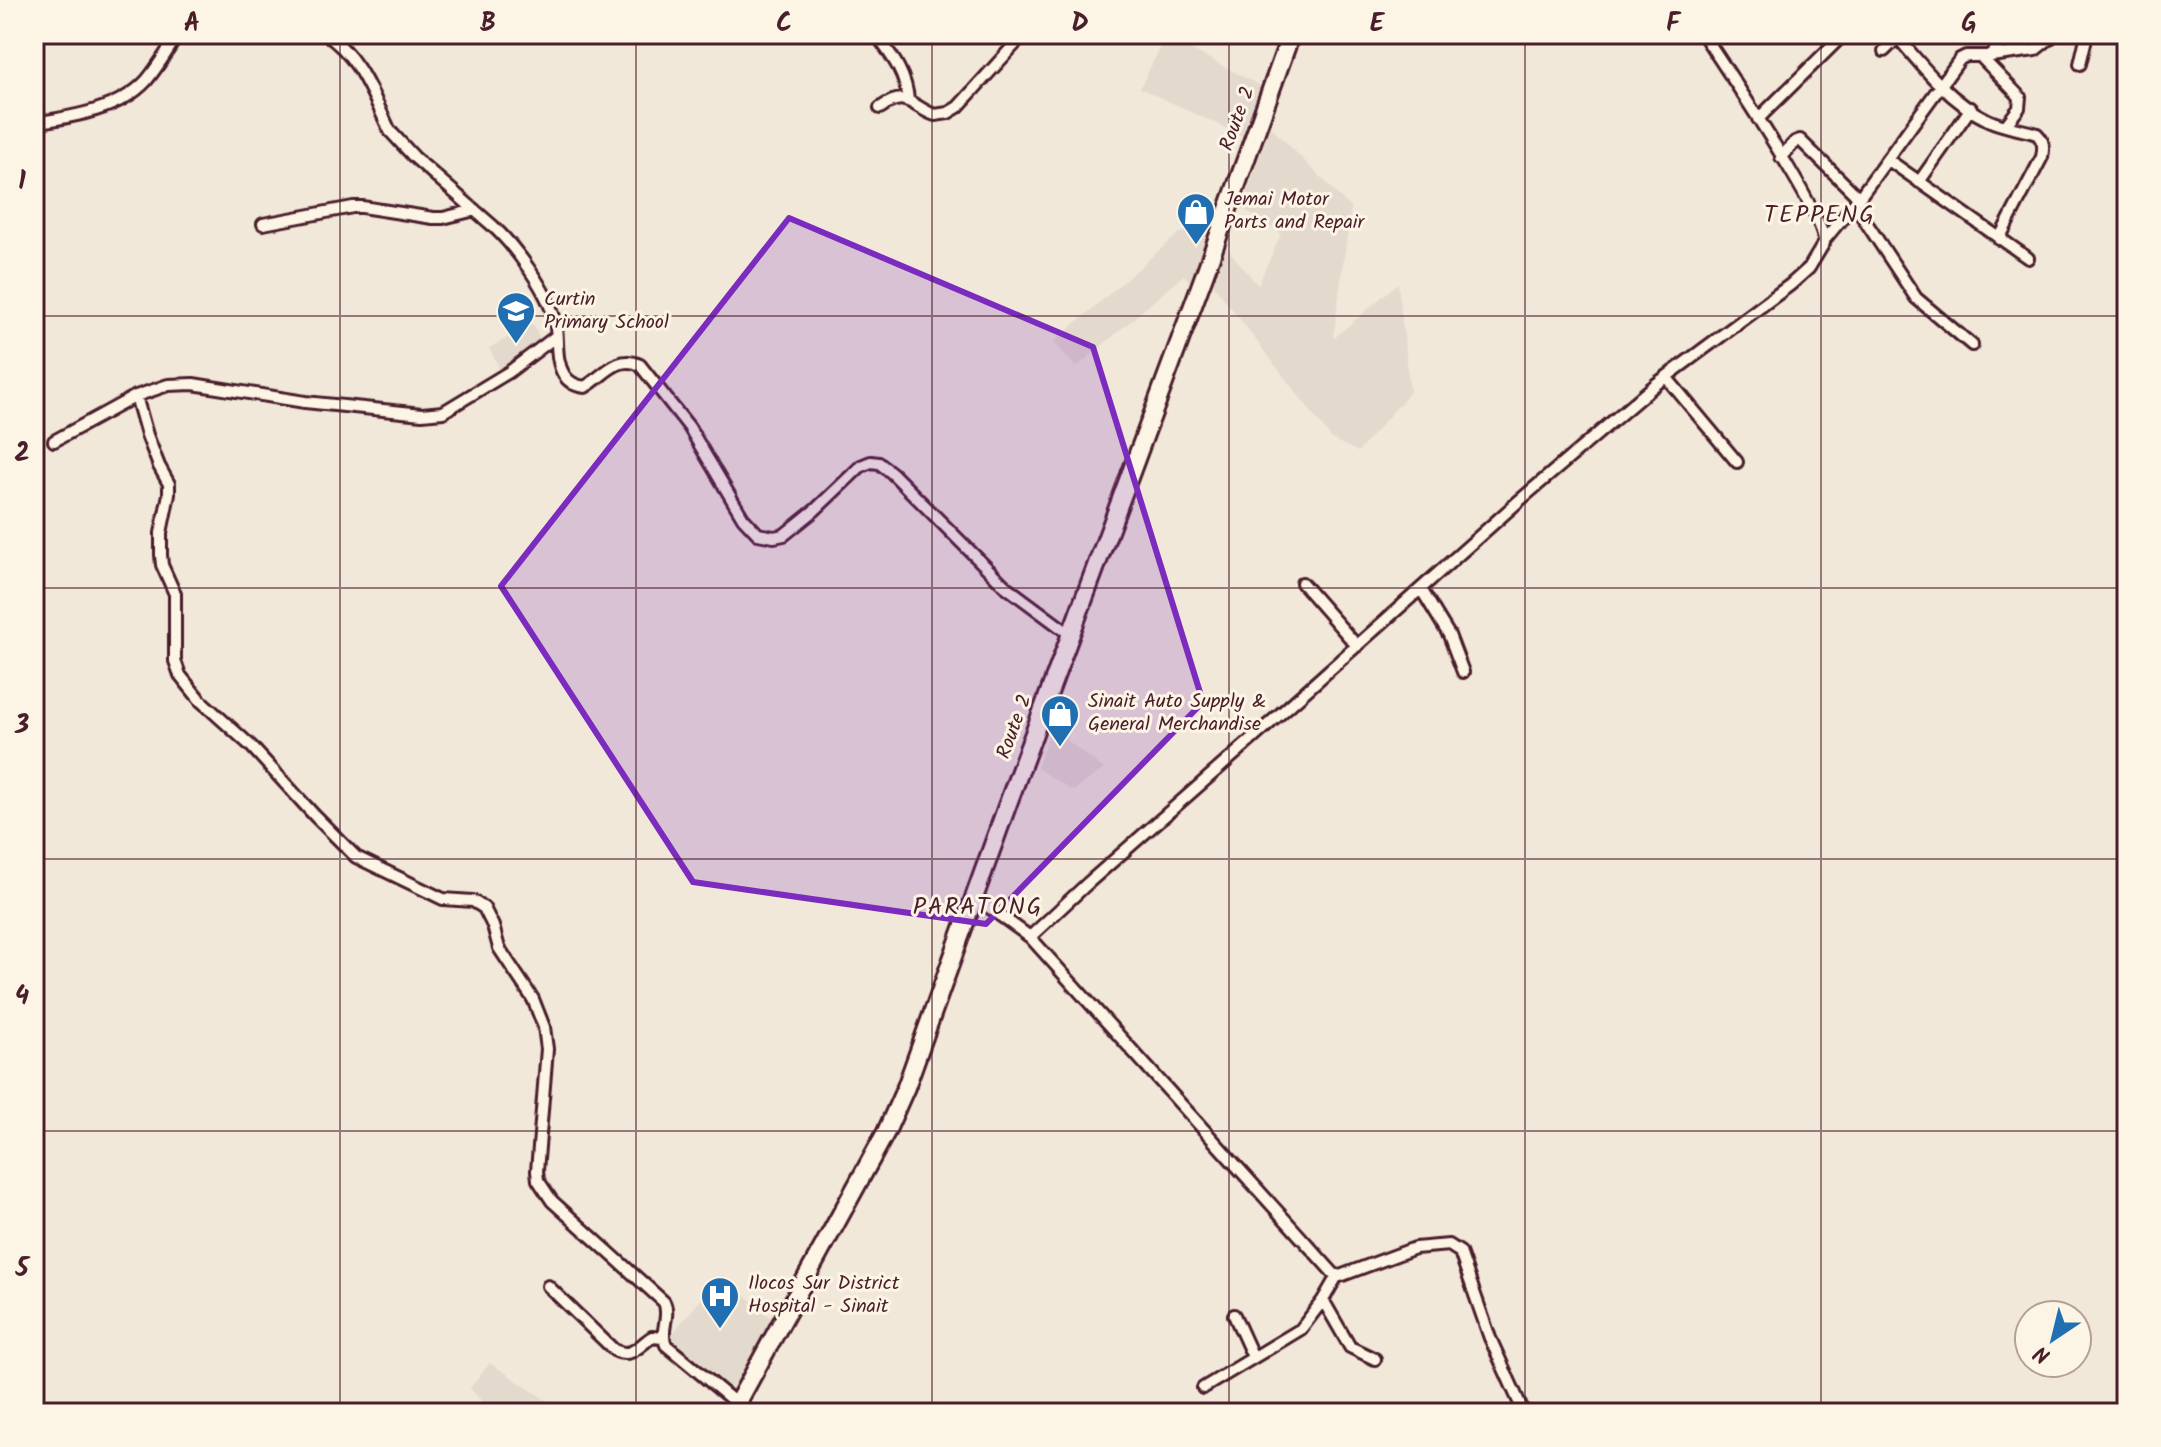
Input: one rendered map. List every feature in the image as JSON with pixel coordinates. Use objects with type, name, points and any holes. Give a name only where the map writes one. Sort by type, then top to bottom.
[{"type":"highway","name":"Route 2","points":[[735,1408],[886,1132],[906,1087],[1291,34]]},
{"type":"street","points":[[34,123],[103,107],[125,98],[143,84],[178,34]]},
{"type":"street","points":[[325,34],[340,45],[359,69],[396,139],[505,238],[533,275],[551,311],[558,363],[566,378],[578,387],[585,387],[623,361],[631,361],[644,368],[689,427],[737,509],[758,534],[784,535],[861,466],[879,463],[1005,586],[1071,635]]},
{"type":"street","points":[[876,34],[907,84],[908,100]]},
{"type":"street","points":[[880,108],[892,100],[908,100],[935,115],[954,111],[1024,34]]},
{"type":"street","points":[[1703,34],[1810,205],[1826,238]]},
{"type":"street","points":[[1758,119],[1844,34]]},
{"type":"street","points":[[1985,56],[2007,34]]},
{"type":"street","points":[[1030,937],[1520,500],[1666,377],[1809,268],[1826,238],[1962,57],[2035,50],[2055,34]]},
{"type":"street","points":[[2080,64],[2087,34]]},
{"type":"street","points":[[1884,51],[1897,36],[1941,85],[1986,119],[2037,134],[2041,139],[2042,157],[1999,239]]},
{"type":"street","points":[[1985,56],[2020,97],[2019,108],[2006,125]]},
{"type":"street","points":[[1919,182],[1971,108]]},
{"type":"street","points":[[1781,157],[1800,140],[1856,201],[1916,298],[1972,345]]},
{"type":"street","points":[[1887,159],[2028,258]]},
{"type":"street","points":[[263,224],[362,207],[433,218],[475,210]]},
{"type":"street","points":[[54,441],[136,396],[168,385],[193,384],[305,402],[433,414],[443,412],[509,372],[555,337]]},
{"type":"street","points":[[1666,377],[1737,462]]},
{"type":"street","points":[[136,396],[147,435],[169,484],[161,533],[161,555],[162,565],[175,594],[175,661],[180,675],[200,700],[251,746],[356,857],[438,898],[473,901],[484,908],[499,948],[533,999],[544,1027],[547,1049],[538,1180],[552,1201],[664,1302],[668,1311],[663,1338],[666,1345],[735,1408]]},
{"type":"street","points":[[1302,583],[1357,646]]},
{"type":"street","points":[[1421,589],[1449,635],[1463,672]]},
{"type":"street","points":[[976,898],[1030,937],[1337,1276]]},
{"type":"street","points":[[1203,1388],[1301,1329],[1337,1276],[1415,1248],[1440,1245],[1455,1247],[1464,1258],[1490,1338],[1524,1413]]},
{"type":"street","points":[[548,1286],[614,1350],[635,1352],[652,1337],[663,1338]]},
{"type":"street","points":[[1323,1300],[1350,1347],[1375,1359]]},
{"type":"street","points":[[1234,1315],[1253,1357]]},
{"type":"highlighted area","points":[[789,218],[1093,347],[1203,702],[986,924],[693,882],[501,586]]},
{"type":"shaded area","points":[[1166,36],[1261,86],[1243,136],[1140,88]]},
{"type":"shaded area","points":[[1270,126],[1351,208],[1333,339],[1398,283],[1410,392],[1358,452],[1332,439],[1211,282],[1225,246],[1258,285],[1281,234],[1242,208]]},
{"type":"shaded area","points":[[1213,222],[1191,283],[1184,275],[1076,368],[1054,342],[1178,234]]},
{"type":"shaded area","name":"Curtin Primary School","points":[[533,324],[542,342],[500,370],[489,348]]},
{"type":"shaded area","name":"Sinait Auto Supply & General Merchandise","points":[[1051,728],[1104,769],[1073,791],[1037,768]]},
{"type":"shaded area","name":"Ilocos Sur District Hospital - Sinait","points":[[722,1275],[772,1319],[732,1397],[665,1342]]},
{"type":"shaded area","points":[[490,1363],[566,1413],[492,1413],[470,1388]]},
{"type":"place","name":"Jemai Motor Parts and Repair","points":[[1196,246]]},
{"type":"place","name":"Curtin Primary School","points":[[516,345]]},
{"type":"place","name":"Sinait Auto Supply & General Merchandise","points":[[1060,748]]},
{"type":"place","name":"Ilocos Sur District Hospital - Sinait","points":[[720,1330]]},
{"type":"district","name":"TEPPENG","points":[[1820,215]]},
{"type":"district","name":"PARATONG","points":[[978,907]]}]
